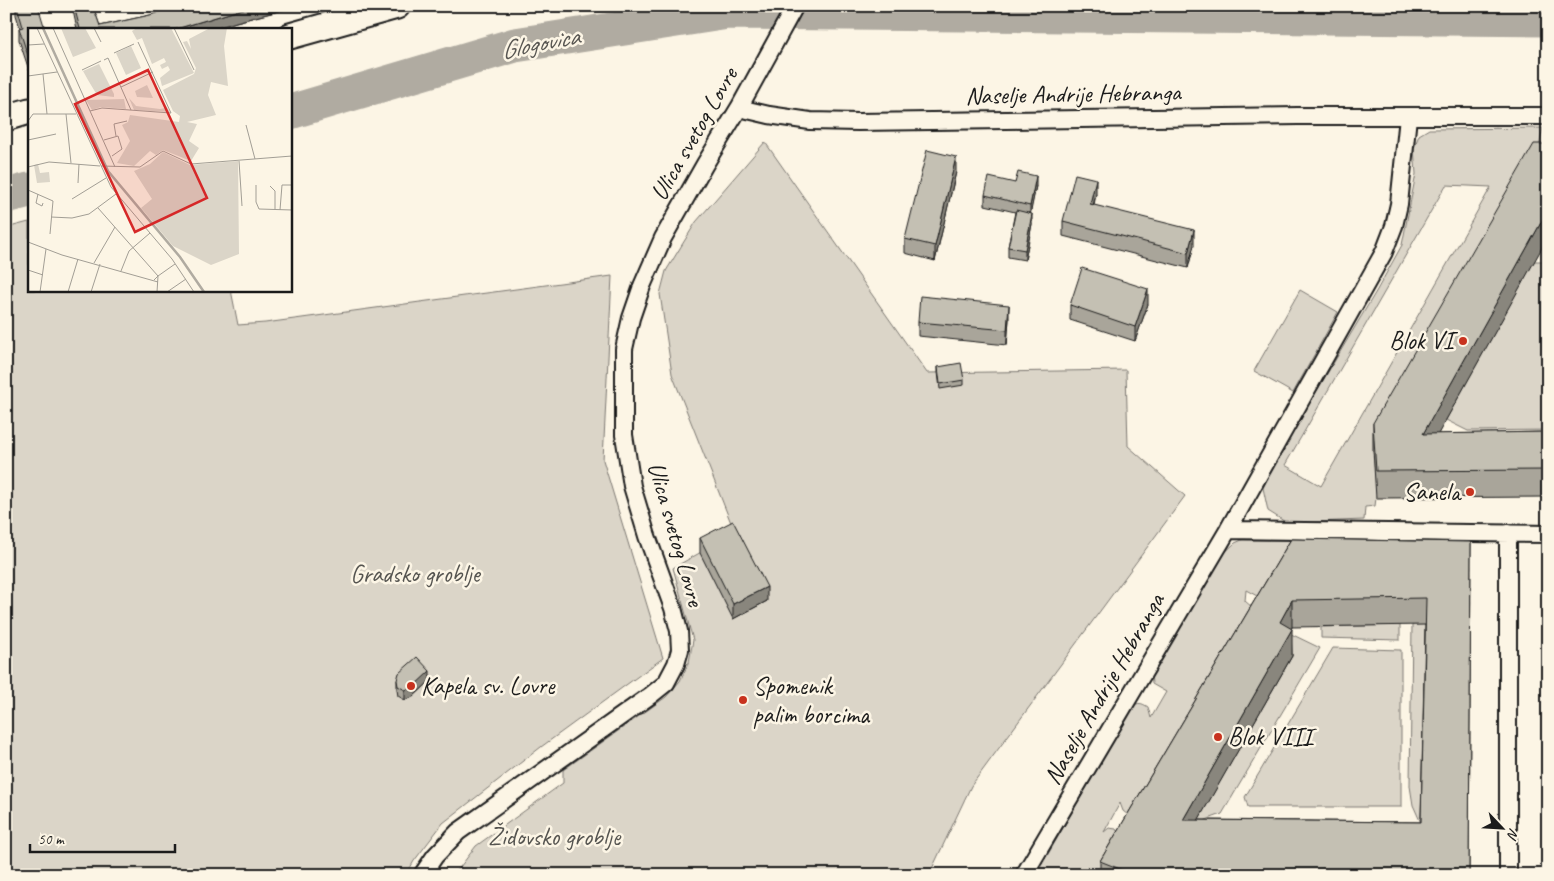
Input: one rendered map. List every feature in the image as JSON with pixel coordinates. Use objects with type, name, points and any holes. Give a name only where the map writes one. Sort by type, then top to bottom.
[{"type":"main road","points":[[291,36],[397,6]]},
{"type":"main road","points":[[6,118],[28,111]]},
{"type":"street","name":"Ulica svetog Lovre","points":[[422,875],[434,856],[458,832],[651,695],[666,682],[676,664],[680,650],[679,631],[632,486],[624,435],[624,349],[631,318],[642,286],[663,238],[739,108],[795,6]]},
{"type":"street","name":"Naselje Andrije Hebranga","points":[[739,108],[769,115],[810,120],[858,122],[1298,116],[1548,116]]},
{"type":"street","name":"Naselje Andrije Hebranga","points":[[1024,875],[1228,530],[1384,252],[1400,204],[1408,117]]},
{"type":"street","points":[[1228,530],[1548,534]]},
{"type":"street","points":[[1508,533],[1508,875]]},
{"type":"green space","points":[[1543,128],[1534,171],[1376,498],[1375,506],[1365,507],[1364,520],[1287,523],[1268,511],[1263,488],[1278,456],[1402,245],[1416,174],[1414,148],[1419,135],[1429,129]],"holes":[[[1446,185],[1491,187],[1321,486],[1285,465]]]},
{"type":"green space","name":"Židovsko groblje","points":[[765,142],[927,373],[1126,370],[1128,446],[1185,496],[971,786],[929,875],[454,875],[476,846],[563,783],[563,770],[666,697],[680,681],[689,662],[693,640],[673,568],[735,533],[672,374],[660,294],[666,271],[696,222]]},
{"type":"green space","name":"Gradsko groblje","points":[[28,222],[28,291],[231,291],[238,325],[265,323],[612,276],[603,460],[663,658],[541,747],[443,823],[414,861],[406,875],[6,875],[6,228]]},
{"type":"green space","points":[[1534,261],[1548,261],[1548,430],[1468,431],[1446,420]]},
{"type":"green space","points":[[1300,290],[1338,312],[1293,393],[1254,371]]},
{"type":"green space","points":[[1242,540],[1363,540],[1364,567],[1259,597],[1246,590],[1245,601],[1253,608],[1128,815],[1123,811],[1120,803],[1104,832],[1109,828],[1116,829],[1118,839],[1113,852],[1099,875],[1036,875],[1133,706],[1140,704],[1148,707],[1151,718],[1166,692],[1152,684],[1151,672],[1222,555],[1235,543]]},
{"type":"green space","points":[[1426,624],[1421,823],[1413,805],[1410,786],[1412,625]]},
{"type":"green space","points":[[1400,625],[1400,640],[1321,638],[1321,627]]},
{"type":"green space","points":[[1289,633],[1320,648],[1222,814],[1195,824],[1291,656]]},
{"type":"green space","points":[[1333,648],[1401,650],[1401,807],[1248,807],[1245,797]]},
{"type":"building","points":[[17,6],[38,6],[45,28],[28,28],[28,56],[19,28],[23,27]]},
{"type":"building","points":[[74,6],[93,6],[100,26],[150,15],[178,6],[253,6],[179,28],[80,28]]},
{"type":"building","name":"Blok VI","points":[[1534,144],[1548,144],[1548,210],[1423,434],[1548,432],[1548,470],[1376,471],[1373,423]]},
{"type":"building","points":[[927,150],[956,157],[935,246],[905,239]]},
{"type":"building","points":[[1018,172],[1036,176],[1030,206],[985,195],[989,177],[1015,183]]},
{"type":"building","points":[[1075,174],[1096,179],[1090,204],[1194,230],[1188,253],[1063,221]]},
{"type":"building","points":[[1016,210],[1032,214],[1025,250],[1008,247]]},
{"type":"building","points":[[1082,268],[1148,289],[1135,327],[1070,305]]},
{"type":"building","points":[[920,296],[1009,305],[1007,330],[918,322]]},
{"type":"building","points":[[961,363],[964,380],[940,384],[938,367]]},
{"type":"building","points":[[733,521],[767,587],[733,604],[700,538]]},
{"type":"building","name":"Blok VIII","points":[[1291,539],[1471,542],[1469,874],[1130,873],[1100,861]],"holes":[[[1426,598],[1421,822],[1183,820],[1292,629],[1280,622],[1292,600]]]},
{"type":"building","points":[[417,657],[430,671],[413,687],[405,690],[398,686],[399,673]]},
{"type":"waterway","name":"Glogovica","points":[[291,112],[515,45],[728,12],[1548,19]]},
{"type":"waterway","name":"Glogovica","points":[[6,196],[28,190]]},
{"type":"place","name":"Blok VI","points":[[1463,341]]},
{"type":"place","name":"Sanela","points":[[1470,492]]},
{"type":"place","name":"Kapela sv. Lovre","points":[[411,686]]},
{"type":"place","name":"Spomenik palim borcima","points":[[743,700]]},
{"type":"place","name":"Blok VIII","points":[[1218,737]]}]
